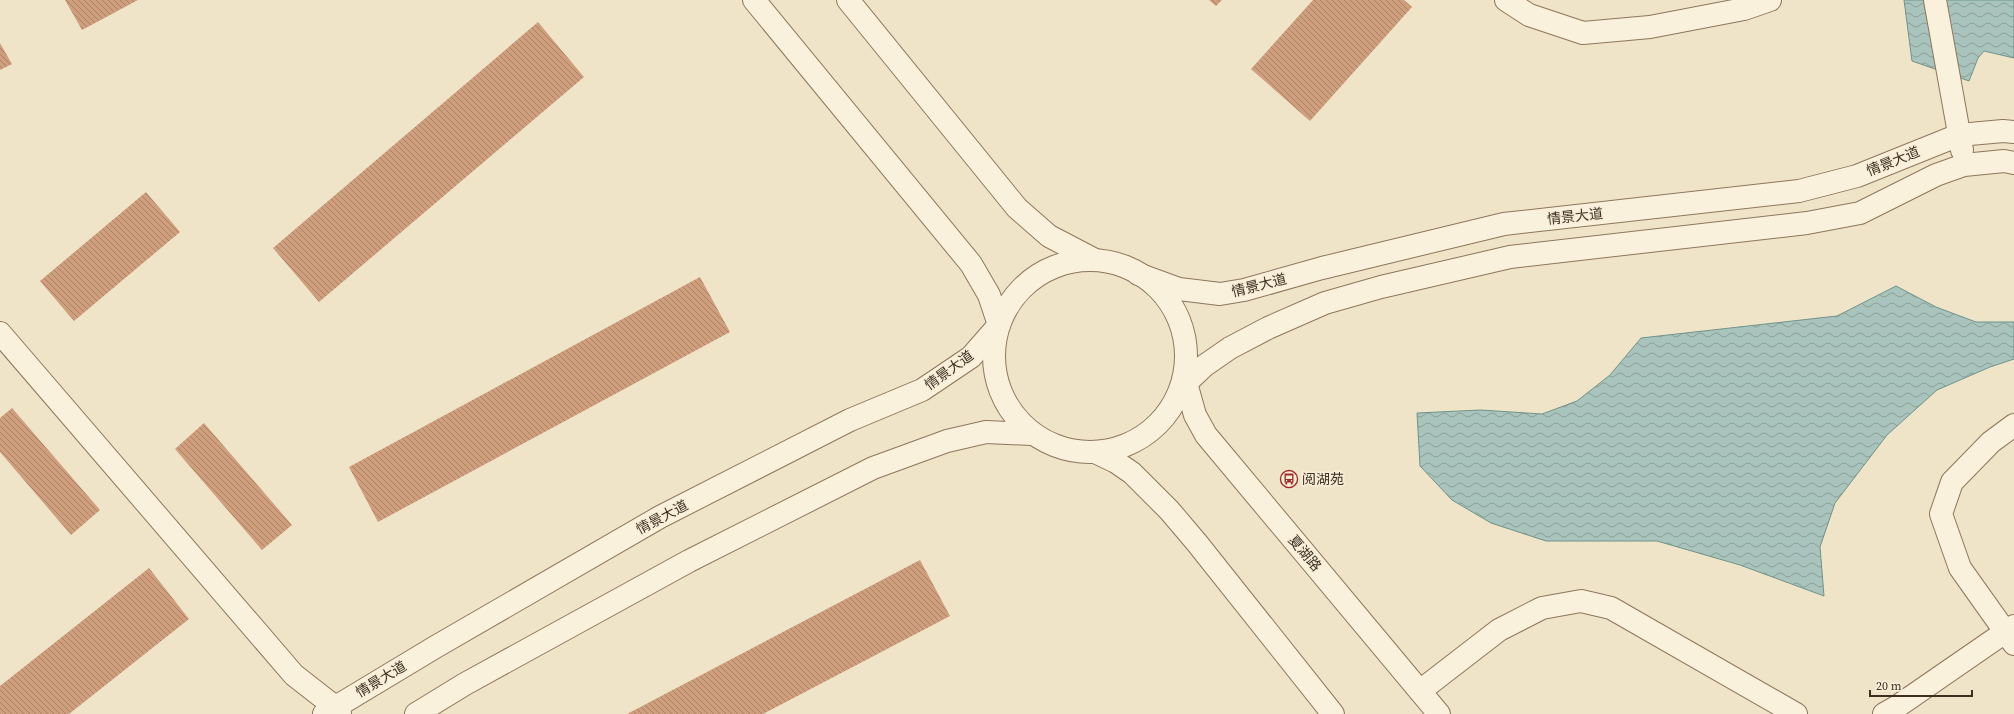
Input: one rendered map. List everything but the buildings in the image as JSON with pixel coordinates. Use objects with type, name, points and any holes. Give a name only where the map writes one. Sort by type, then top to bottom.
[{"type":"street","points":[[754,0],[972,264],[989,295],[999,325]]},
{"type":"street","name":"情景大道","points":[[848,0],[1016,208],[1049,236],[1093,258],[1178,289],[1220,294],[1244,290],[1322,268],[1504,224],[1799,191],[1857,176],[1959,136],[2003,131],[2014,132]]},
{"type":"street","points":[[1506,0],[1530,15],[1583,33],[1650,27],[1744,9],[1770,0]]},
{"type":"street","points":[[1935,0],[1964,165]]},
{"type":"street","points":[[1095,452],[1138,438],[1157,425],[1174,406],[1186,383],[1204,366],[1230,348],[1268,328],[1325,303],[1382,287],[1510,257],[1808,223],[1860,213],[1936,175],[1964,165],[2004,161],[2014,163]]},
{"type":"street","points":[[1093,258],[1062,263],[1029,279],[1018,288],[1008,303],[999,325],[995,367],[1000,390],[1017,421],[1031,434],[1052,443],[1078,450],[1095,452],[1116,462],[1132,473],[1169,510],[1198,543],[1333,714]]},
{"type":"street","points":[[1138,274],[1161,294],[1176,312],[1184,328],[1188,346],[1186,383]]},
{"type":"street","name":"情景大道","points":[[333,712],[437,646],[660,517],[850,420],[922,390],[971,357],[999,325]]},
{"type":"street","points":[[0,333],[294,675],[333,712]]},
{"type":"street","name":"夏湖路","points":[[1186,383],[1195,415],[1206,436],[1439,714]]},
{"type":"street","points":[[1884,714],[2011,634],[1960,568],[1941,514],[1952,482],[1991,442],[2014,425]]},
{"type":"street","points":[[416,714],[465,684],[689,560],[873,468],[947,441],[986,432],[1031,434]]},
{"type":"street","points":[[1420,691],[1499,630],[1542,608],[1581,601],[1611,608],[1796,714]]},
{"type":"water","points":[[1904,0],[2014,0],[2014,58],[1984,51],[1978,58],[1969,81],[1912,61]]},
{"type":"water","points":[[1896,286],[1936,307],[1976,322],[2014,322],[2014,359],[1990,367],[1937,390],[1887,435],[1835,503],[1820,547],[1824,596],[1740,565],[1657,541],[1546,541],[1491,523],[1452,500],[1420,466],[1417,413],[1481,410],[1542,414],[1577,401],[1610,375],[1641,338],[1837,316]]},
{"type":"place","name":"阅湖苑","points":[[1289,479]]}]
